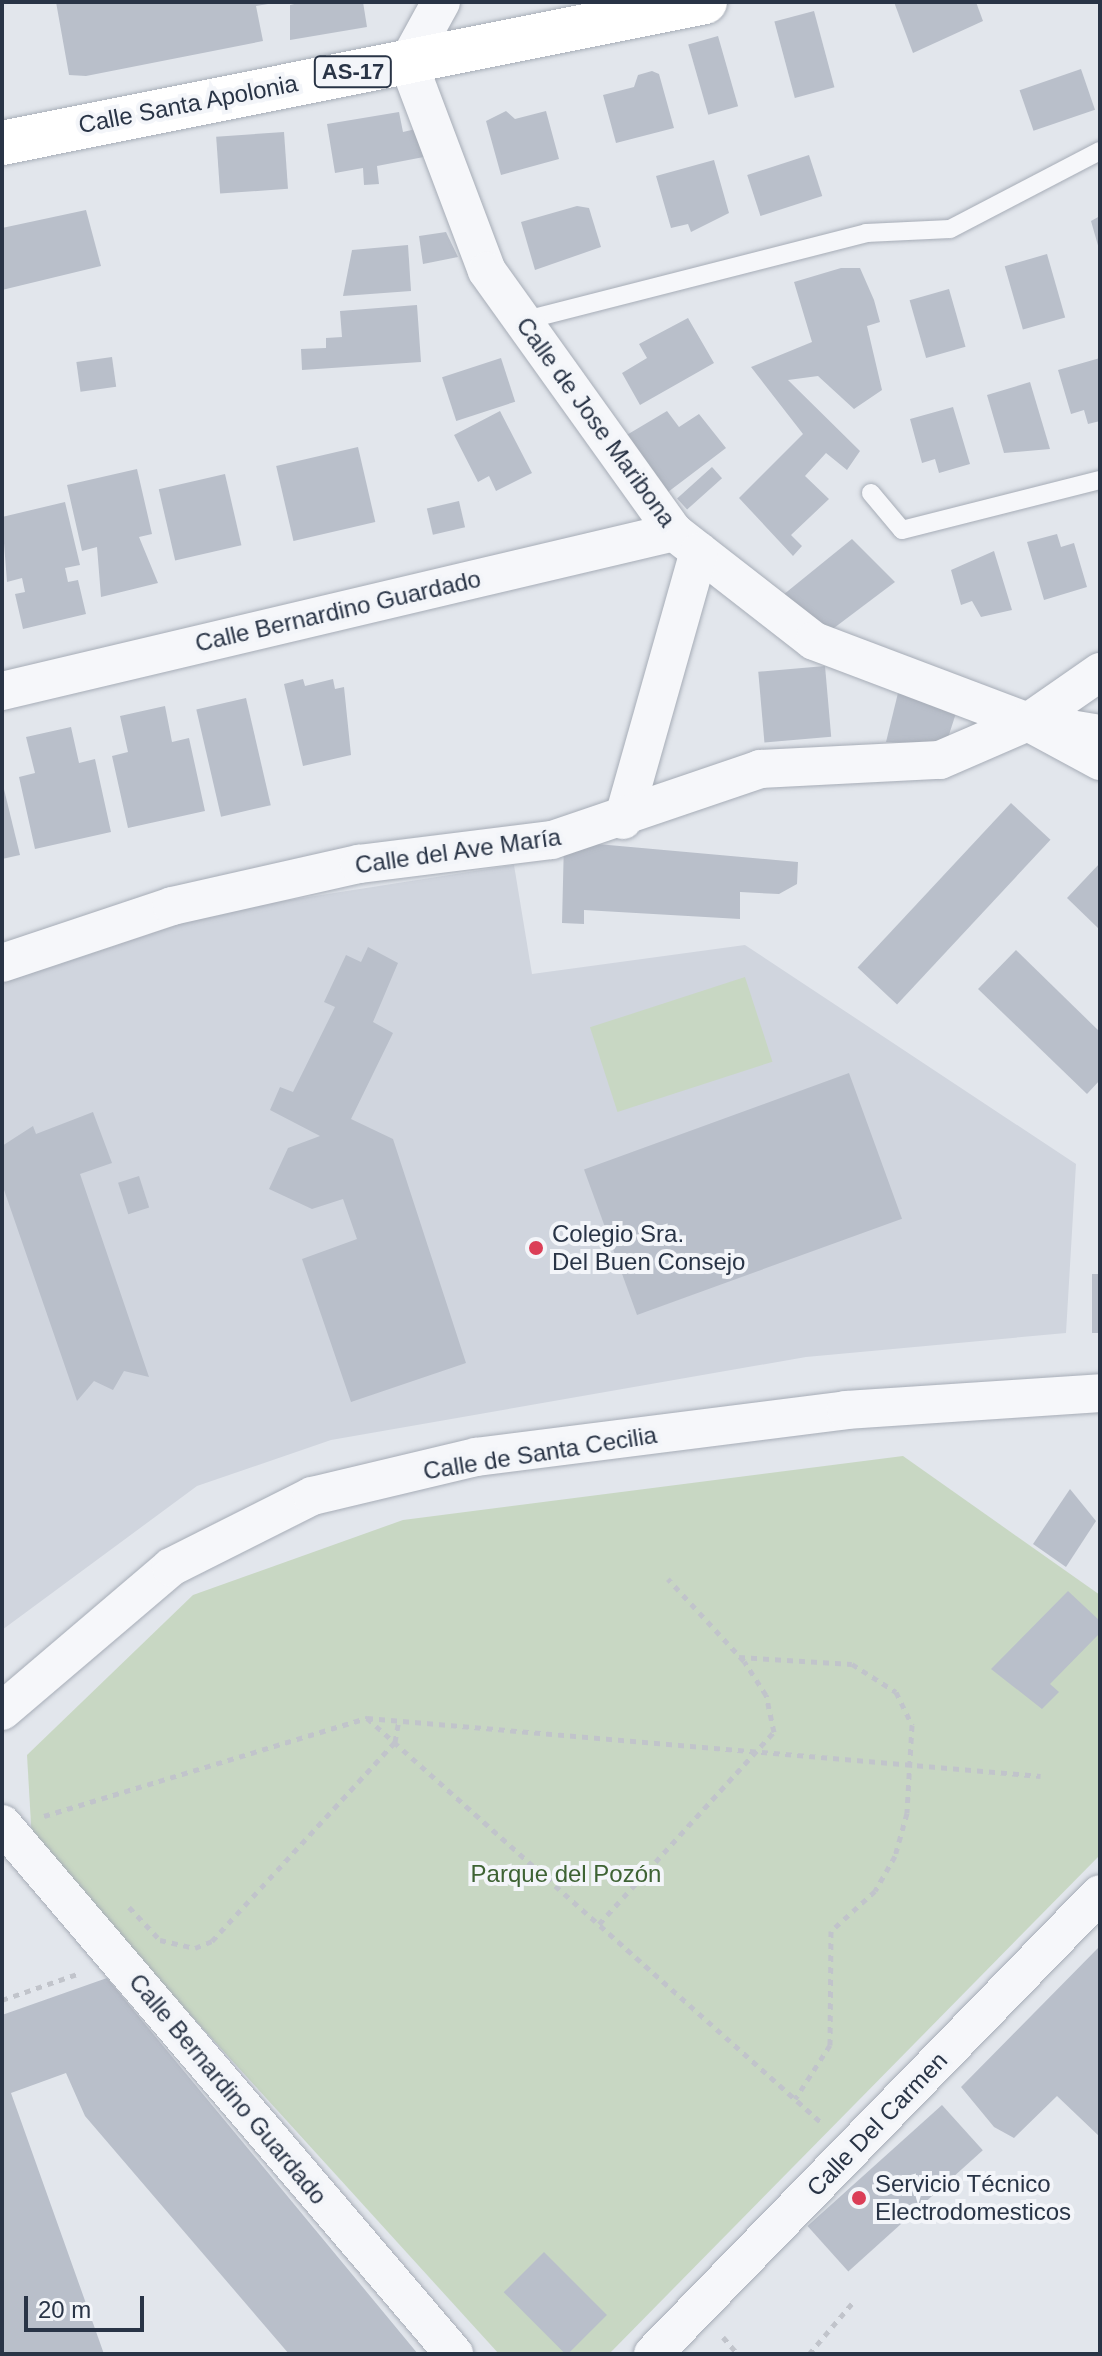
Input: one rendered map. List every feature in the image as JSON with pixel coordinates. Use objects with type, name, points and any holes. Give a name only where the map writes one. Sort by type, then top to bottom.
[{"type":"main road","name":"Calle Santa Apolonia","points":[[2,143],[705,2]]},
{"type":"street","points":[[408,62],[441,2]]},
{"type":"street","name":"Calle de Jose Maribona","points":[[408,62],[487,271],[687,542],[814,641],[1028,722],[1100,761]]},
{"type":"street","points":[[623,820],[687,542]]},
{"type":"street","name":"Calle Bernardino Guardado","points":[[2,691],[687,542]]},
{"type":"street","name":"Calle del Ave María","points":[[2,963],[172,906],[359,864],[552,840],[623,820],[760,769],[940,760],[1028,722],[1100,672]]},
{"type":"street","points":[[1028,722],[1100,734]]},
{"type":"street","name":"Calle de Santa Cecilia","points":[[2,1711],[171,1567],[312,1496],[476,1457],[846,1410],[1100,1393]]},
{"type":"street","name":"Calle Bernardino Guardado","points":[[20,1826],[119,1960],[454,2354]]},
{"type":"street","name":"Calle Del Carmen","points":[[653,2354],[1100,1894]]},
{"type":"lane","points":[[522,321],[866,233],[950,229],[1100,151]]},
{"type":"lane","points":[[871,493],[902,530],[1100,480]]},
{"type":"path","points":[[599,1924],[774,1732],[766,1695],[739,1657],[668,1579]]},
{"type":"path","points":[[739,1657],[852,1664],[878,1676],[912,1725],[912,1765],[895,1856],[875,1891],[831,1931],[830,2045],[795,2099]]},
{"type":"path","points":[[20,1826],[367,1718],[1041,1776]]},
{"type":"path","points":[[367,1718],[852,2150]]},
{"type":"path","points":[[118,1895],[160,1940],[195,1948],[212,1941],[395,1742],[399,1720]]},
{"type":"path","points":[[20,1826],[54,1827]]},
{"type":"path","points":[[2,2000],[119,1960]]},
{"type":"path","points":[[809,2354],[855,2300]]},
{"type":"shaded area","name":"Colegio Sra. Del Buen Consejo","points":[[514,865],[532,974],[745,945],[1076,1164],[1066,1333],[806,1357],[331,1440],[197,1486],[2,1630],[2,983],[219,911]]},
{"type":"green space","points":[[745,977],[773,1062],[617,1112],[590,1027]]},
{"type":"green space","name":"Parque del Pozón","points":[[903,1456],[1100,1595],[1100,1855],[609,2354],[499,2354],[32,1841],[27,1755],[193,1595],[403,1520]]},
{"type":"building","points":[[56,2],[268,4],[256,6],[263,41],[86,76],[69,75]]},
{"type":"building","points":[[303,2],[363,2],[367,27],[290,40],[290,5]]},
{"type":"building","points":[[894,2],[976,2],[983,21],[913,53]]},
{"type":"building","points":[[814,11],[834,87],[795,98],[774,22]]},
{"type":"building","points":[[718,36],[738,106],[708,115],[688,45]]},
{"type":"building","points":[[1081,69],[1095,110],[1034,131],[1020,90]]},
{"type":"building","points":[[652,71],[659,74],[674,128],[616,143],[603,95],[634,87],[638,75]]},
{"type":"building","points":[[506,111],[515,119],[546,111],[559,159],[501,175],[486,121]]},
{"type":"building","points":[[399,112],[403,132],[416,129],[429,156],[377,166],[379,184],[364,185],[363,168],[335,173],[327,124]]},
{"type":"building","points":[[284,132],[288,189],[220,194],[216,137]]},
{"type":"building","points":[[809,155],[822,196],[760,216],[747,175]]},
{"type":"building","points":[[714,160],[729,213],[691,232],[688,224],[671,228],[656,176]]},
{"type":"building","points":[[577,206],[589,208],[601,247],[535,270],[521,222]]},
{"type":"building","points":[[86,210],[101,266],[2,290],[2,228]]},
{"type":"building","points":[[1100,216],[1100,249],[1099,249],[1091,221]]},
{"type":"building","points":[[446,232],[458,257],[423,264],[419,236]]},
{"type":"building","points":[[408,245],[411,291],[343,296],[352,250]]},
{"type":"building","points":[[1047,254],[1065,317],[1023,330],[1005,266]]},
{"type":"building","points":[[841,268],[860,268],[874,300],[880,322],[867,326],[882,390],[854,409],[818,376],[788,380],[860,451],[847,470],[826,453],[805,476],[829,499],[791,535],[802,546],[793,556],[739,498],[803,434],[751,367],[812,342],[794,282]]},
{"type":"building","points":[[949,289],[966,347],[926,358],[910,300]]},
{"type":"building","points":[[417,305],[421,362],[302,370],[301,349],[326,348],[326,338],[342,337],[340,311]]},
{"type":"building","points":[[688,318],[714,363],[640,405],[622,373],[647,358],[639,344]]},
{"type":"building","points":[[112,357],[116,387],[81,392],[76,362]]},
{"type":"building","points":[[501,358],[515,402],[456,421],[442,377]]},
{"type":"building","points":[[1100,358],[1100,421],[1088,424],[1084,410],[1071,414],[1058,370]]},
{"type":"building","points":[[1030,382],[1050,449],[1004,453],[987,395]]},
{"type":"building","points":[[953,407],[970,464],[939,473],[935,459],[922,463],[910,419]]},
{"type":"building","points":[[500,411],[532,473],[496,491],[489,476],[478,482],[454,435]]},
{"type":"building","points":[[667,411],[679,427],[699,414],[726,448],[668,492],[625,436]]},
{"type":"building","points":[[358,447],[375,522],[293,541],[276,466]]},
{"type":"building","points":[[712,467],[722,478],[687,510],[677,498]]},
{"type":"building","points":[[137,469],[152,534],[139,537],[158,583],[101,597],[97,547],[82,551],[67,485]]},
{"type":"building","points":[[225,474],[241,545],[175,560],[159,489]]},
{"type":"building","points":[[459,501],[465,527],[433,535],[427,508]]},
{"type":"building","points":[[65,502],[80,565],[65,568],[68,582],[78,580],[86,614],[23,629],[15,594],[25,592],[22,578],[7,582],[2,517]]},
{"type":"building","points":[[1057,534],[1061,547],[1074,543],[1087,587],[1044,600],[1027,542]]},
{"type":"building","points":[[852,539],[895,582],[826,634],[783,595]]},
{"type":"building","points":[[994,551],[1012,610],[981,617],[972,601],[961,605],[951,570]]},
{"type":"building","points":[[825,666],[831,737],[764,743],[758,672]]},
{"type":"building","points":[[303,679],[305,686],[333,679],[335,689],[344,687],[351,755],[303,766],[284,684]]},
{"type":"building","points":[[898,693],[957,710],[946,744],[886,742]]},
{"type":"building","points":[[246,698],[271,805],[221,817],[196,709]]},
{"type":"building","points":[[165,706],[172,742],[189,738],[205,811],[128,828],[112,756],[128,752],[120,716]]},
{"type":"building","points":[[71,727],[79,763],[95,759],[111,832],[35,849],[19,777],[35,773],[26,737]]},
{"type":"building","points":[[2,781],[20,855],[2,859]]},
{"type":"building","points":[[1011,803],[1050,840],[897,1004],[858,968]]},
{"type":"building","points":[[564,841],[798,862],[797,884],[779,894],[740,892],[740,919],[584,910],[584,924],[562,923]]},
{"type":"building","points":[[1100,863],[1100,930],[1067,898]]},
{"type":"building","points":[[368,947],[398,963],[373,1022],[393,1033],[351,1119],[393,1139],[466,1363],[351,1402],[302,1259],[357,1239],[343,1199],[312,1209],[269,1189],[288,1148],[320,1136],[270,1110],[280,1087],[293,1092],[335,1007],[324,1002],[346,955],[361,962]]},
{"type":"building","points":[[1016,950],[1100,1032],[1100,1080],[1087,1094],[978,989]]},
{"type":"building","points":[[849,1073],[902,1219],[637,1315],[584,1169]]},
{"type":"building","points":[[93,1112],[112,1163],[80,1174],[149,1377],[124,1371],[113,1390],[94,1381],[77,1401],[2,1184],[2,1146],[33,1126],[36,1134]]},
{"type":"building","points":[[139,1176],[149,1207],[128,1214],[118,1183]]},
{"type":"building","points":[[1092,1274],[1100,1274],[1100,1333],[1092,1333]]},
{"type":"building","points":[[1070,1489],[1096,1521],[1066,1567],[1033,1544]]},
{"type":"building","points":[[1068,1591],[1100,1621],[1100,1633],[1050,1684],[1059,1692],[1042,1709],[991,1669]]},
{"type":"building","points":[[1100,1946],[1100,2137],[1057,2096],[1014,2138],[994,2127],[961,2087]]},
{"type":"building","points":[[107,1978],[418,2354],[289,2354],[85,2116],[66,2073],[11,2093],[104,2354],[2,2354],[2,2015]]},
{"type":"building","points":[[942,2105],[983,2150],[848,2271],[807,2226]]},
{"type":"building","points":[[544,2252],[607,2315],[565,2354],[504,2292]]},
{"type":"place","name":"Colegio Sra. Del Buen Consejo","points":[[536,1248]]},
{"type":"place","name":"Servicio Técnico Electrodomesticos","points":[[859,2198]]}]
